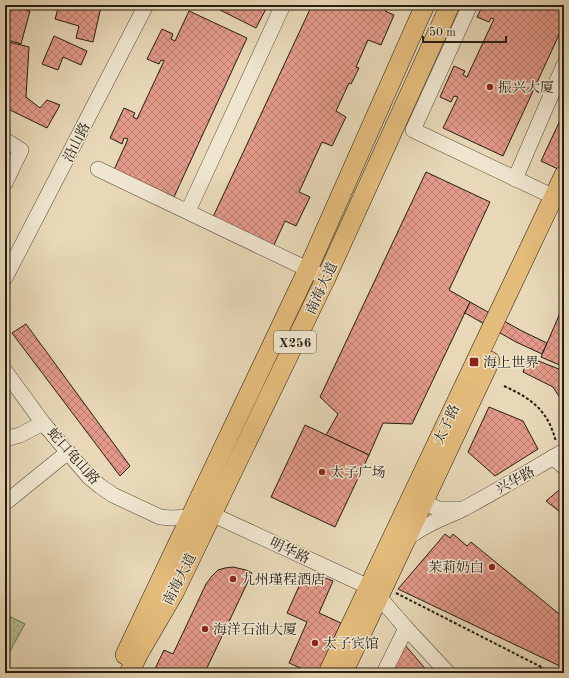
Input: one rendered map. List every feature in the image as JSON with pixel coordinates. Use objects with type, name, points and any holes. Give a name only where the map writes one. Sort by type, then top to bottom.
[{"type":"main road","name":"南海大道","points":[[116,673],[308,269],[425,5]]},
{"type":"main road","name":"南海大道","points":[[129,673],[174,592],[326,278],[450,5]]},
{"type":"main road","name":"太子路","points":[[343,673],[426,498],[559,201],[564,175]]},
{"type":"main road","name":"太子路","points":[[328,673],[381,592],[559,201]]},
{"type":"street","name":"沿山路","points":[[5,278],[146,5]]},
{"type":"street","points":[[188,211],[283,5]]},
{"type":"street","points":[[470,5],[413,130],[559,201]]},
{"type":"street","points":[[515,179],[564,65]]},
{"type":"street","points":[[5,140],[21,150],[5,182]]},
{"type":"street","points":[[98,169],[326,278]]},
{"type":"street","name":"蛇口龟山路","points":[[5,371],[43,422],[89,477],[113,495],[160,517],[171,518],[210,516]]},
{"type":"street","points":[[5,439],[20,435],[43,422]]},
{"type":"street","points":[[5,503],[68,452]]},
{"type":"street","name":"兴华路","points":[[406,540],[421,529],[464,508],[538,467],[560,457]]},
{"type":"street","name":"兴华路","points":[[426,498],[428,504],[435,508],[453,510],[464,508]]},
{"type":"street","name":"明华路","points":[[210,516],[229,521],[381,592]]},
{"type":"street","points":[[381,592],[406,628],[448,673]]},
{"type":"street","points":[[384,673],[406,628]]},
{"type":"path","points":[[504,386],[530,400],[541,410],[555,434],[560,457]]},
{"type":"path","points":[[381,592],[553,673]]},
{"type":"path","points":[[539,673],[542,667]]},
{"type":"green space","points":[[5,614],[25,624],[5,660]]},
{"type":"building","points":[[5,5],[30,11],[21,44],[5,39],[7,23],[5,23]]},
{"type":"building","points":[[59,5],[81,7],[83,5],[105,5],[100,11],[93,42],[76,38],[79,26],[55,19]]},
{"type":"building","points":[[210,5],[268,5],[256,28]]},
{"type":"building","points":[[312,5],[388,5],[385,11],[394,15],[381,45],[368,40],[356,67],[359,68],[351,84],[349,83],[336,111],[346,117],[332,146],[322,142],[299,192],[310,197],[296,226],[285,221],[274,245],[213,217]]},
{"type":"building","name":"振兴大厦","points":[[483,5],[564,5],[564,24],[503,156],[443,128],[458,97],[454,96],[451,102],[440,97],[454,66],[465,71],[463,75],[467,77],[494,19],[491,18],[489,22],[477,17]]},
{"type":"building","points":[[189,11],[247,38],[174,197],[114,170],[128,139],[124,138],[122,144],[110,138],[124,108],[135,113],[133,117],[137,119],[164,61],[161,60],[159,64],[147,59],[162,29],[173,34],[171,39],[175,41]]},
{"type":"building","points":[[54,36],[87,51],[81,65],[63,57],[58,70],[42,64]]},
{"type":"building","points":[[5,41],[29,47],[26,97],[40,108],[47,100],[60,105],[47,128],[6,108],[7,60],[5,59]]},
{"type":"building","points":[[564,112],[564,168],[562,171],[541,161]]},
{"type":"building","points":[[426,172],[490,202],[449,290],[470,302],[412,424],[383,423],[369,455],[326,435],[338,414],[320,397]]},
{"type":"building","points":[[470,302],[547,343],[542,354],[516,342],[465,313]]},
{"type":"building","points":[[564,304],[564,367],[541,357]]},
{"type":"building","points":[[26,324],[130,466],[120,476],[12,333]]},
{"type":"building","points":[[528,357],[564,371],[564,404],[553,387],[523,372]]},
{"type":"building","points":[[489,407],[523,421],[538,449],[495,476],[468,452]]},
{"type":"building","name":"太子广场","points":[[305,425],[369,455],[335,527],[271,497]]},
{"type":"building","points":[[564,486],[564,515],[546,501]]},
{"type":"building","points":[[445,534],[450,538],[453,534],[467,546],[471,542],[564,618],[564,668],[398,589]]},
{"type":"building","points":[[5,541],[7,547],[5,555]]},
{"type":"building","name":"海洋石油大厦","points":[[233,567],[252,573],[206,670],[213,673],[153,673],[164,650],[173,654],[206,584],[212,576],[218,570]]},
{"type":"building","name":"太子宾馆","points":[[305,573],[316,578],[318,575],[333,581],[319,613],[341,623],[318,673],[311,673],[289,663],[307,622],[287,613]]},
{"type":"building","points":[[404,644],[429,673],[390,673]]},
{"type":"place","name":"振兴大厦","points":[[490,87]]},
{"type":"place","name":"海上世界","points":[[474,362]]},
{"type":"place","name":"太子广场","points":[[322,472]]},
{"type":"place","name":"茉莉奶白","points":[[492,567]]},
{"type":"place","name":"九州瑾程酒店","points":[[233,579]]},
{"type":"place","name":"海洋石油大厦","points":[[205,629]]},
{"type":"place","name":"太子宾馆","points":[[315,643]]}]
